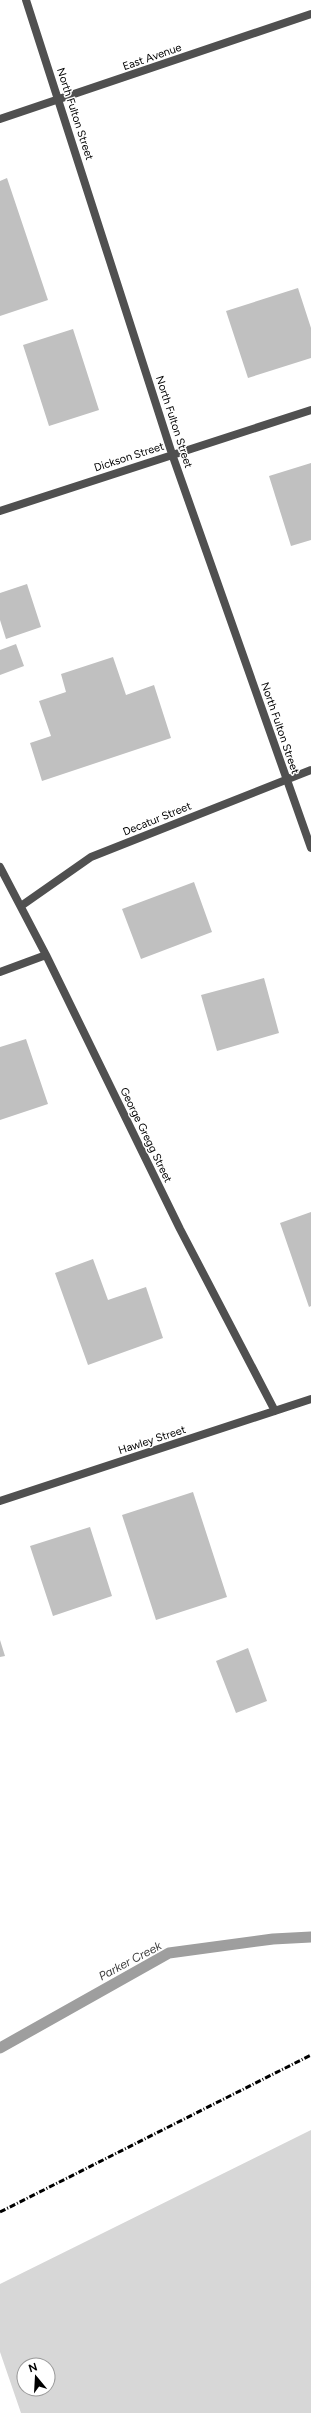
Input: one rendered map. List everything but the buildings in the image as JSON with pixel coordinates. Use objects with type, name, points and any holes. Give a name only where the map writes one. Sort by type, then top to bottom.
[{"type":"street","name":"North Fulton Street","points":[[26,0],[172,454],[311,848]]},
{"type":"street","name":"East Avenue","points":[[0,119],[311,14]]},
{"type":"street","name":"Dickson Street","points":[[0,511],[311,410]]},
{"type":"street","name":"Decatur Street","points":[[21,906],[91,857],[286,778],[311,770]]},
{"type":"street","name":"George Gregg Street","points":[[0,868],[46,956],[180,1229],[276,1411]]},
{"type":"street","points":[[0,972],[46,956]]},
{"type":"street","name":"Hawley Street","points":[[0,1501],[311,1399]]},
{"type":"shaded area","points":[[311,2130],[311,2413],[21,2413],[0,2352],[0,2284]]},
{"type":"waterway","name":"Parker Creek","points":[[0,2048],[169,1953],[273,1939],[311,1937]]},
{"type":"railway","points":[[0,2212],[311,2055]]}]
